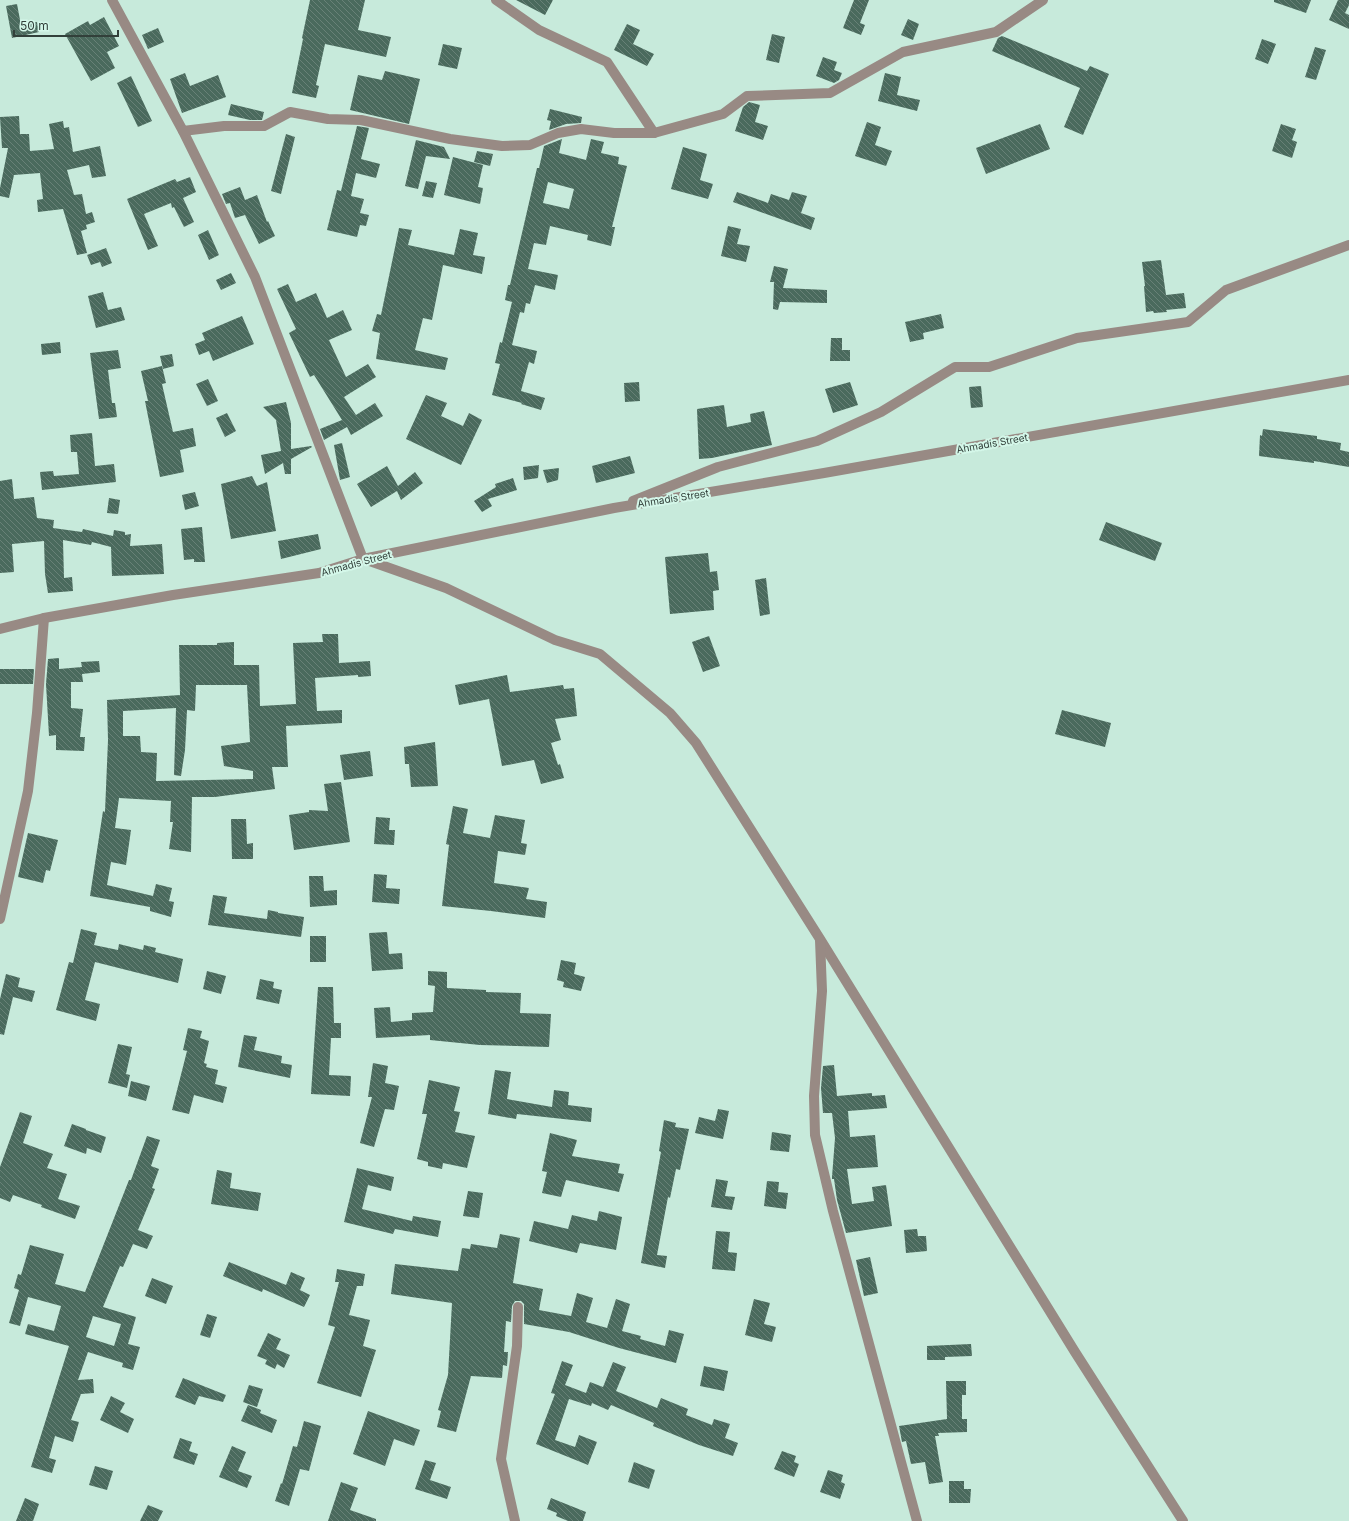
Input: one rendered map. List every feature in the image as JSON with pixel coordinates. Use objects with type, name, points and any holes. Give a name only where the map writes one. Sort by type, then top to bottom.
[{"type":"street","points":[[112,0],[183,131],[255,277],[363,559],[446,588],[555,640],[600,654],[670,713],[696,743],[820,939],[1071,1346],[1183,1521]]},
{"type":"street","points":[[496,0],[539,30],[607,62],[654,133]]},
{"type":"street","points":[[183,131],[224,126],[264,126],[290,112],[328,119],[360,120],[450,139],[502,146],[530,145],[558,133],[581,129],[614,133],[654,133],[723,114],[747,96],[830,93],[903,52],[996,32],[1043,0]]},
{"type":"street","points":[[614,508],[718,467],[817,441],[881,412],[955,367],[988,367],[1077,338],[1188,322],[1226,290],[1349,245]]},
{"type":"street","name":"Ahmadis Street","points":[[0,629],[44,618],[174,595],[319,573],[363,559],[614,508],[824,473],[1349,380]]},
{"type":"street","points":[[0,919],[28,791],[37,713],[44,618]]},
{"type":"street","points":[[820,939],[822,992],[814,1096],[816,1135],[835,1219],[917,1521]]},
{"type":"street","points":[[515,1521],[501,1459],[517,1346],[518,1307]]},
{"type":"building","points":[[310,0],[365,0],[358,30],[391,37],[386,57],[325,44],[316,85],[319,86],[316,98],[292,93]]},
{"type":"building","points":[[516,0],[553,0],[545,15]]},
{"type":"building","points":[[854,0],[869,0],[860,23],[865,25],[861,35],[843,28]]},
{"type":"building","points":[[1274,0],[1311,0],[1306,13],[1274,2]]},
{"type":"building","points":[[1338,0],[1349,0],[1349,5],[1345,13],[1349,15],[1349,29],[1329,20]]},
{"type":"building","points":[[17,4],[21,25],[37,22],[39,32],[12,38],[6,6]]},
{"type":"building","points":[[104,17],[119,46],[107,52],[115,68],[91,81],[65,34],[88,21],[90,25]]},
{"type":"building","points":[[908,19],[919,24],[913,40],[901,35]]},
{"type":"building","points":[[627,24],[640,30],[633,44],[654,54],[647,66],[614,50]]},
{"type":"building","points":[[158,28],[164,42],[148,49],[142,35]]},
{"type":"building","points":[[772,34],[785,37],[779,63],[766,60]]},
{"type":"building","points":[[1002,36],[1087,71],[1090,66],[1109,74],[1083,135],[1064,127],[1080,88],[992,51],[998,38]]},
{"type":"building","points":[[1262,39],[1276,44],[1268,64],[1255,59]]},
{"type":"building","points":[[443,44],[462,48],[457,69],[438,65]]},
{"type":"building","points":[[1315,47],[1326,50],[1316,80],[1305,77]]},
{"type":"building","points":[[823,57],[837,62],[834,70],[842,73],[839,80],[834,83],[816,76]]},
{"type":"building","points":[[385,71],[420,79],[409,124],[350,110],[358,75],[382,80]]},
{"type":"building","points":[[185,73],[190,86],[218,75],[226,97],[182,113],[170,79]]},
{"type":"building","points":[[885,73],[901,77],[897,95],[920,100],[917,111],[878,101]]},
{"type":"building","points":[[131,76],[152,121],[138,127],[117,83]]},
{"type":"building","points":[[749,102],[760,105],[755,122],[768,126],[763,140],[735,131],[743,107]]},
{"type":"building","points":[[231,104],[264,112],[262,120],[250,120],[228,115]]},
{"type":"building","points":[[550,109],[582,117],[581,123],[566,124],[549,130],[551,121],[547,120]]},
{"type":"building","points":[[19,116],[20,134],[29,134],[30,151],[54,149],[49,124],[63,121],[64,128],[69,127],[73,152],[100,146],[106,176],[92,178],[89,165],[67,170],[74,195],[82,194],[86,214],[92,212],[95,222],[86,225],[87,229],[81,231],[87,253],[77,255],[63,209],[38,212],[37,200],[43,199],[40,173],[14,175],[9,198],[0,196],[0,188],[8,148],[2,148],[0,117]]},
{"type":"building","points":[[867,122],[881,127],[875,145],[892,151],[886,166],[855,156]]},
{"type":"building","points":[[1040,124],[1050,149],[986,174],[976,148]]},
{"type":"building","points":[[1281,124],[1296,129],[1292,140],[1297,142],[1292,158],[1272,151]]},
{"type":"building","points":[[357,126],[369,128],[361,159],[380,164],[376,178],[356,173],[351,196],[364,199],[360,213],[369,215],[366,226],[360,225],[357,237],[327,230],[337,190],[341,191]]},
{"type":"building","points":[[286,134],[295,137],[281,194],[271,191]]},
{"type":"building","points":[[562,139],[559,153],[586,160],[591,139],[604,142],[601,153],[619,157],[618,164],[627,166],[612,227],[615,227],[611,246],[587,240],[588,235],[550,226],[546,245],[534,243],[528,269],[558,275],[555,290],[535,285],[530,304],[526,303],[524,313],[520,312],[512,345],[537,351],[534,364],[529,362],[521,391],[545,398],[541,410],[492,395],[500,364],[495,363],[500,342],[502,343],[512,302],[505,300],[508,285],[510,285],[537,168],[539,168],[544,146]],"holes":[[[548,182],[574,189],[569,209],[543,203]]]},
{"type":"building","points":[[416,140],[444,147],[450,159],[426,156],[418,189],[405,186]]},
{"type":"building","points":[[683,147],[707,154],[700,180],[713,184],[708,199],[671,189]]},
{"type":"building","points":[[477,151],[493,154],[490,166],[474,162]]},
{"type":"building","points":[[453,157],[483,165],[478,187],[483,188],[480,204],[444,195]]},
{"type":"building","points":[[190,177],[196,192],[183,198],[194,222],[184,227],[174,207],[172,208],[171,203],[144,214],[158,246],[148,250],[127,199],[175,179],[177,182]]},
{"type":"building","points":[[426,181],[437,183],[433,198],[422,196]]},
{"type":"building","points":[[240,187],[245,200],[257,195],[267,222],[268,221],[275,236],[259,244],[245,215],[235,218],[230,203],[226,204],[222,194]]},
{"type":"building","points":[[737,192],[768,203],[771,194],[789,200],[792,192],[807,196],[801,213],[815,218],[811,230],[733,202]]},
{"type":"building","points":[[728,226],[741,229],[737,244],[750,246],[746,262],[721,256]]},
{"type":"building","points":[[399,228],[412,230],[408,245],[454,255],[460,229],[478,233],[473,255],[485,257],[482,274],[443,265],[432,320],[423,318],[415,350],[448,358],[445,370],[376,359],[380,333],[372,331],[377,314],[381,315]]},
{"type":"building","points":[[208,230],[219,255],[209,260],[198,235]]},
{"type":"building","points":[[106,248],[112,263],[102,267],[100,262],[91,265],[87,255]]},
{"type":"building","points":[[1161,260],[1166,295],[1184,293],[1186,308],[1166,310],[1167,312],[1146,312],[1142,262]]},
{"type":"building","points":[[774,266],[788,269],[783,288],[827,290],[827,303],[780,302],[778,310],[773,309],[774,282],[770,282]]},
{"type":"building","points":[[231,273],[236,283],[221,290],[216,280]]},
{"type":"building","points":[[288,284],[296,302],[316,293],[327,318],[343,310],[352,330],[329,340],[346,377],[368,364],[376,377],[344,397],[356,415],[375,403],[383,416],[351,435],[347,427],[324,440],[320,429],[342,420],[314,375],[310,377],[289,333],[296,329],[277,289]]},
{"type":"building","points":[[103,292],[108,310],[121,307],[125,320],[96,328],[88,296]]},
{"type":"building","points":[[941,314],[944,328],[923,333],[924,339],[910,342],[905,322]]},
{"type":"building","points":[[242,316],[254,344],[213,361],[209,351],[199,355],[195,344],[205,340],[202,333]]},
{"type":"building","points":[[831,338],[842,338],[842,350],[850,350],[850,361],[830,361]]},
{"type":"building","points":[[60,342],[61,353],[42,355],[41,344]]},
{"type":"building","points":[[118,350],[121,368],[108,370],[112,403],[115,403],[117,417],[99,419],[90,353]]},
{"type":"building","points":[[172,354],[174,366],[163,369],[160,356]]},
{"type":"building","points":[[162,366],[166,383],[162,384],[173,432],[193,428],[196,446],[180,450],[184,472],[160,477],[145,401],[148,401],[141,371]]},
{"type":"building","points":[[208,379],[218,401],[207,406],[196,384]]},
{"type":"building","points":[[639,382],[640,401],[625,402],[624,383]]},
{"type":"building","points":[[850,382],[858,405],[833,413],[825,389]]},
{"type":"building","points":[[981,386],[983,407],[971,408],[969,387]]},
{"type":"building","points":[[426,395],[447,403],[441,416],[463,426],[469,413],[482,420],[461,465],[406,439]]},
{"type":"building","points":[[286,402],[291,423],[291,449],[312,447],[291,459],[291,474],[285,474],[283,463],[265,474],[261,455],[281,451],[276,420],[263,407]]},
{"type":"building","points":[[724,405],[727,427],[751,422],[750,414],[764,411],[772,445],[712,458],[699,459],[697,409]]},
{"type":"building","points":[[227,413],[236,431],[225,437],[216,418]]},
{"type":"building","points":[[1263,429],[1317,436],[1317,439],[1341,443],[1340,450],[1349,452],[1349,467],[1314,461],[1314,463],[1259,456],[1260,435],[1262,436]]},
{"type":"building","points":[[92,433],[95,466],[114,464],[116,482],[42,490],[40,472],[53,471],[54,476],[79,474],[77,452],[71,452],[70,435]]},
{"type":"building","points":[[342,443],[350,477],[340,480],[334,445]]},
{"type":"building","points":[[630,456],[635,473],[596,483],[592,466]]},
{"type":"building","points":[[539,465],[538,478],[524,480],[523,467]]},
{"type":"building","points":[[387,466],[398,486],[415,472],[423,483],[401,500],[397,491],[371,507],[357,484]]},
{"type":"building","points":[[559,468],[558,480],[547,483],[543,470]]},
{"type":"building","points":[[252,476],[257,486],[267,482],[276,531],[231,539],[221,484]]},
{"type":"building","points":[[513,478],[517,490],[488,499],[492,506],[482,512],[474,501],[496,487],[495,484]]},
{"type":"building","points":[[12,479],[14,499],[34,497],[37,518],[54,520],[53,528],[82,532],[83,529],[113,536],[114,530],[125,532],[125,535],[131,534],[130,546],[162,544],[164,574],[112,576],[111,547],[92,542],[91,545],[63,540],[64,578],[72,577],[73,591],[48,593],[45,574],[44,541],[12,544],[14,572],[0,573],[0,481]]},
{"type":"building","points":[[195,492],[199,506],[185,510],[182,495]]},
{"type":"building","points":[[109,498],[120,500],[118,514],[107,513]]},
{"type":"building","points":[[1106,522],[1162,543],[1155,561],[1099,540]]},
{"type":"building","points":[[202,527],[205,562],[194,562],[194,559],[184,560],[181,529]]},
{"type":"building","points":[[318,534],[321,549],[281,559],[278,541]]},
{"type":"building","points":[[708,553],[710,572],[717,571],[719,590],[713,591],[714,610],[670,614],[665,557]]},
{"type":"building","points":[[766,578],[770,614],[760,616],[755,580]]},
{"type":"building","points":[[322,634],[338,634],[339,663],[370,661],[371,676],[358,677],[358,675],[315,678],[317,711],[342,710],[342,723],[286,726],[288,767],[272,767],[275,789],[215,797],[192,797],[191,852],[169,849],[173,822],[170,822],[171,801],[119,798],[115,828],[131,830],[126,865],[111,862],[107,885],[153,896],[156,884],[172,888],[169,901],[174,902],[171,917],[150,911],[150,907],[90,896],[103,811],[105,812],[108,740],[107,700],[180,695],[179,645],[217,645],[217,643],[234,642],[234,665],[259,665],[260,706],[296,704],[293,643],[323,642]],"holes":[[[196,685],[247,685],[250,742],[221,746],[224,766],[253,771],[253,779],[156,781],[157,753],[141,752],[140,736],[123,736],[123,711],[176,708],[174,775],[181,776],[185,750],[187,710],[195,711]]]},
{"type":"building","points":[[709,636],[720,666],[703,672],[692,642]]},
{"type":"building","points":[[59,658],[59,669],[82,667],[81,662],[99,661],[100,672],[82,674],[83,682],[71,682],[71,708],[83,709],[80,737],[85,737],[84,751],[56,750],[56,735],[49,736],[46,684],[48,659]]},
{"type":"building","points":[[0,669],[34,669],[33,684],[0,684]]},
{"type":"building","points":[[507,675],[510,692],[563,685],[564,689],[574,688],[577,716],[555,719],[561,740],[551,743],[564,778],[541,784],[534,760],[502,766],[489,699],[459,705],[455,685]]},
{"type":"building","points":[[1062,710],[1111,723],[1105,747],[1055,734]]},
{"type":"building","points":[[435,742],[438,786],[411,787],[409,764],[405,764],[404,747]]},
{"type":"building","points":[[370,751],[373,776],[344,780],[340,755]]},
{"type":"building","points":[[341,782],[350,842],[294,850],[289,815],[309,812],[309,810],[328,811],[324,784]]},
{"type":"building","points":[[453,806],[468,809],[463,833],[490,838],[495,815],[525,820],[521,843],[527,844],[525,855],[498,851],[494,883],[529,888],[526,899],[547,902],[545,918],[442,906],[449,845],[446,844]]},
{"type":"building","points":[[376,817],[390,818],[389,830],[395,830],[394,845],[374,844]]},
{"type":"building","points":[[231,819],[246,819],[247,844],[253,843],[253,859],[232,859]]},
{"type":"building","points":[[28,833],[58,840],[50,871],[46,870],[43,883],[18,877]]},
{"type":"building","points":[[374,874],[387,875],[386,888],[400,889],[399,904],[372,902]]},
{"type":"building","points":[[309,876],[323,876],[324,891],[337,890],[337,905],[310,907]]},
{"type":"building","points":[[213,895],[227,897],[224,913],[267,919],[268,910],[304,917],[301,937],[208,925]]},
{"type":"building","points":[[81,929],[97,933],[94,945],[118,950],[119,944],[143,950],[144,945],[156,948],[155,952],[183,959],[178,983],[95,962],[85,1000],[100,1004],[96,1021],[56,1010],[69,962],[73,963]]},
{"type":"building","points":[[387,932],[389,954],[402,953],[403,969],[372,971],[369,933]]},
{"type":"building","points":[[310,936],[326,936],[326,962],[310,962]]},
{"type":"building","points":[[561,960],[576,963],[574,974],[585,977],[581,991],[563,987],[564,982],[557,980]]},
{"type":"building","points":[[207,971],[226,976],[221,994],[203,989]]},
{"type":"building","points":[[428,971],[447,972],[447,988],[486,990],[486,992],[521,993],[520,1013],[551,1014],[549,1047],[480,1045],[430,1040],[430,1035],[376,1038],[374,1008],[390,1007],[391,1022],[412,1020],[412,1013],[433,1012],[435,986],[428,985]]},
{"type":"building","points":[[6,974],[20,978],[18,987],[35,991],[32,1002],[13,997],[4,1035],[0,1034],[0,999]]},
{"type":"building","points":[[260,979],[274,982],[273,988],[282,990],[279,1004],[256,999]]},
{"type":"building","points":[[318,987],[333,987],[334,1023],[341,1023],[341,1038],[331,1038],[329,1075],[351,1076],[350,1096],[311,1094]]},
{"type":"building","points":[[188,1028],[202,1031],[200,1038],[209,1041],[204,1063],[207,1064],[206,1067],[218,1070],[215,1084],[227,1087],[223,1103],[194,1095],[189,1114],[172,1110],[187,1051],[183,1050]]},
{"type":"building","points":[[244,1035],[257,1037],[254,1050],[282,1056],[281,1063],[292,1065],[290,1078],[238,1067]]},
{"type":"building","points":[[118,1044],[132,1047],[126,1074],[130,1075],[127,1088],[108,1083]]},
{"type":"building","points":[[373,1063],[388,1066],[385,1083],[399,1086],[394,1110],[385,1109],[374,1147],[360,1143],[372,1097],[368,1097]]},
{"type":"building","points":[[834,1065],[837,1096],[872,1093],[872,1096],[885,1095],[887,1108],[848,1111],[850,1137],[875,1135],[878,1167],[847,1169],[852,1204],[874,1201],[872,1187],[886,1185],[892,1226],[846,1233],[837,1200],[834,1179],[832,1179],[835,1138],[832,1113],[823,1113],[821,1088],[823,1066]]},
{"type":"building","points":[[495,1070],[511,1072],[507,1099],[552,1107],[554,1090],[569,1092],[568,1105],[592,1108],[591,1122],[517,1114],[516,1119],[488,1114]]},
{"type":"building","points":[[429,1080],[460,1087],[454,1111],[460,1112],[455,1132],[475,1136],[467,1168],[443,1163],[442,1169],[428,1166],[428,1162],[417,1159],[427,1114],[422,1114]]},
{"type":"building","points":[[131,1081],[150,1086],[146,1101],[128,1096]]},
{"type":"building","points":[[718,1109],[729,1111],[723,1139],[695,1133],[699,1117],[715,1121]]},
{"type":"building","points":[[20,1112],[32,1116],[23,1143],[53,1154],[47,1168],[67,1174],[58,1199],[80,1206],[75,1219],[13,1195],[10,1202],[0,1198],[0,1167]]},
{"type":"building","points":[[664,1120],[676,1123],[675,1127],[689,1129],[680,1170],[676,1169],[670,1198],[668,1197],[657,1255],[667,1256],[665,1268],[641,1263],[661,1152],[659,1151]]},
{"type":"building","points":[[72,1124],[106,1137],[101,1153],[87,1148],[86,1154],[64,1146]]},
{"type":"building","points":[[772,1132],[791,1135],[789,1152],[770,1150]]},
{"type":"building","points":[[550,1133],[577,1140],[572,1156],[620,1164],[618,1173],[624,1174],[619,1192],[566,1180],[561,1197],[542,1193],[547,1172],[542,1171]]},
{"type":"building","points":[[147,1136],[160,1140],[151,1166],[159,1169],[152,1188],[155,1189],[138,1230],[153,1236],[147,1249],[133,1244],[123,1267],[120,1266],[103,1307],[136,1317],[128,1344],[140,1347],[133,1370],[122,1367],[123,1363],[88,1352],[78,1380],[93,1379],[94,1393],[81,1394],[71,1420],[79,1422],[73,1442],[55,1436],[49,1458],[56,1460],[52,1473],[31,1467],[69,1346],[25,1334],[28,1324],[54,1331],[61,1306],[28,1297],[20,1326],[9,1323],[19,1290],[14,1288],[18,1274],[21,1275],[30,1245],[64,1254],[55,1284],[85,1292],[129,1180],[131,1180]],"holes":[[[93,1316],[121,1324],[114,1346],[86,1337]]]},
{"type":"building","points":[[357,1168],[394,1177],[391,1191],[368,1185],[362,1209],[412,1221],[413,1216],[441,1221],[438,1237],[395,1229],[393,1234],[344,1222]]},
{"type":"building","points":[[217,1170],[232,1173],[230,1188],[261,1193],[258,1211],[211,1204]]},
{"type":"building","points":[[716,1179],[728,1181],[725,1196],[735,1197],[732,1210],[711,1207]]},
{"type":"building","points":[[767,1181],[779,1182],[778,1192],[788,1193],[786,1209],[764,1206]]},
{"type":"building","points":[[468,1191],[483,1193],[479,1218],[463,1216]]},
{"type":"building","points":[[599,1211],[622,1217],[616,1250],[580,1243],[577,1253],[529,1241],[534,1221],[568,1229],[572,1215],[597,1221]]},
{"type":"building","points":[[917,1229],[918,1236],[926,1236],[927,1251],[906,1253],[904,1230]]},
{"type":"building","points":[[716,1231],[730,1232],[728,1252],[737,1253],[735,1271],[712,1269]]},
{"type":"building","points":[[500,1234],[520,1238],[513,1283],[543,1289],[539,1310],[571,1316],[577,1293],[593,1298],[586,1322],[607,1328],[616,1299],[630,1304],[622,1331],[641,1336],[640,1339],[665,1346],[669,1330],[684,1334],[676,1363],[619,1348],[569,1332],[524,1324],[524,1304],[521,1301],[515,1301],[512,1306],[511,1322],[506,1321],[504,1352],[508,1352],[507,1366],[503,1365],[502,1378],[471,1376],[456,1432],[437,1427],[441,1411],[438,1410],[448,1375],[452,1303],[391,1294],[395,1264],[458,1271],[462,1248],[470,1249],[471,1244],[497,1248]]},
{"type":"building","points":[[870,1257],[878,1293],[864,1296],[856,1260]]},
{"type":"building","points":[[229,1262],[286,1285],[291,1272],[305,1278],[300,1290],[310,1295],[304,1307],[263,1289],[262,1292],[223,1276]]},
{"type":"building","points":[[337,1269],[365,1274],[363,1286],[357,1286],[349,1315],[370,1320],[363,1346],[376,1350],[361,1397],[317,1383],[335,1327],[328,1325],[339,1282],[335,1282]]},
{"type":"building","points":[[152,1278],[173,1286],[166,1304],[145,1296]]},
{"type":"building","points":[[754,1299],[770,1303],[764,1324],[776,1327],[772,1342],[745,1335]]},
{"type":"building","points":[[207,1314],[217,1317],[210,1338],[200,1335]]},
{"type":"building","points":[[268,1333],[281,1339],[276,1349],[290,1355],[284,1368],[277,1364],[275,1369],[265,1364],[267,1360],[257,1356]]},
{"type":"building","points":[[971,1344],[972,1356],[945,1357],[945,1360],[927,1360],[927,1346]]},
{"type":"building","points":[[562,1361],[573,1365],[565,1385],[586,1393],[590,1382],[603,1387],[613,1362],[626,1367],[616,1391],[657,1408],[661,1398],[688,1409],[686,1415],[712,1425],[714,1419],[730,1424],[725,1438],[738,1443],[733,1456],[699,1445],[653,1426],[654,1423],[611,1405],[608,1410],[592,1403],[591,1406],[569,1399],[555,1440],[575,1447],[579,1435],[597,1442],[588,1465],[536,1444],[555,1394],[551,1393]]},
{"type":"building","points":[[704,1366],[728,1371],[724,1391],[700,1386]]},
{"type":"building","points":[[183,1378],[226,1395],[223,1402],[199,1396],[195,1405],[175,1397]]},
{"type":"building","points":[[946,1381],[966,1381],[966,1395],[962,1395],[962,1419],[967,1419],[967,1432],[938,1433],[939,1436],[935,1436],[943,1482],[929,1484],[925,1462],[911,1464],[906,1441],[902,1442],[899,1426],[947,1419]]},
{"type":"building","points":[[249,1385],[263,1389],[257,1407],[243,1402]]},
{"type":"building","points":[[111,1396],[125,1403],[120,1412],[134,1419],[128,1433],[100,1420]]},
{"type":"building","points":[[248,1405],[261,1410],[260,1413],[277,1420],[272,1433],[241,1421]]},
{"type":"building","points":[[368,1411],[420,1430],[414,1446],[394,1439],[385,1466],[353,1454]]},
{"type":"building","points":[[304,1421],[321,1426],[309,1471],[300,1469],[289,1506],[275,1501],[281,1483],[282,1484],[293,1446],[297,1447]]},
{"type":"building","points":[[180,1438],[192,1442],[189,1451],[198,1454],[194,1465],[173,1458]]},
{"type":"building","points":[[232,1446],[246,1452],[238,1471],[252,1476],[247,1488],[219,1477]]},
{"type":"building","points":[[782,1451],[796,1456],[794,1462],[799,1464],[794,1477],[774,1469]]},
{"type":"building","points":[[425,1460],[436,1463],[430,1480],[451,1487],[447,1499],[415,1489]]},
{"type":"building","points":[[634,1462],[655,1470],[649,1489],[628,1482]]},
{"type":"building","points":[[95,1466],[113,1471],[107,1490],[89,1485]]},
{"type":"building","points":[[828,1470],[843,1475],[841,1482],[845,1484],[840,1499],[820,1492]]},
{"type":"building","points":[[949,1481],[964,1481],[964,1489],[971,1489],[970,1503],[949,1503]]},
{"type":"building","points":[[341,1482],[358,1488],[350,1510],[376,1519],[376,1521],[328,1521]]},
{"type":"building","points":[[25,1498],[39,1504],[33,1521],[16,1521]]},
{"type":"building","points":[[551,1498],[586,1512],[583,1521],[568,1521],[556,1516],[557,1513],[547,1509]]},
{"type":"building","points":[[148,1505],[163,1511],[158,1521],[140,1521]]}]
